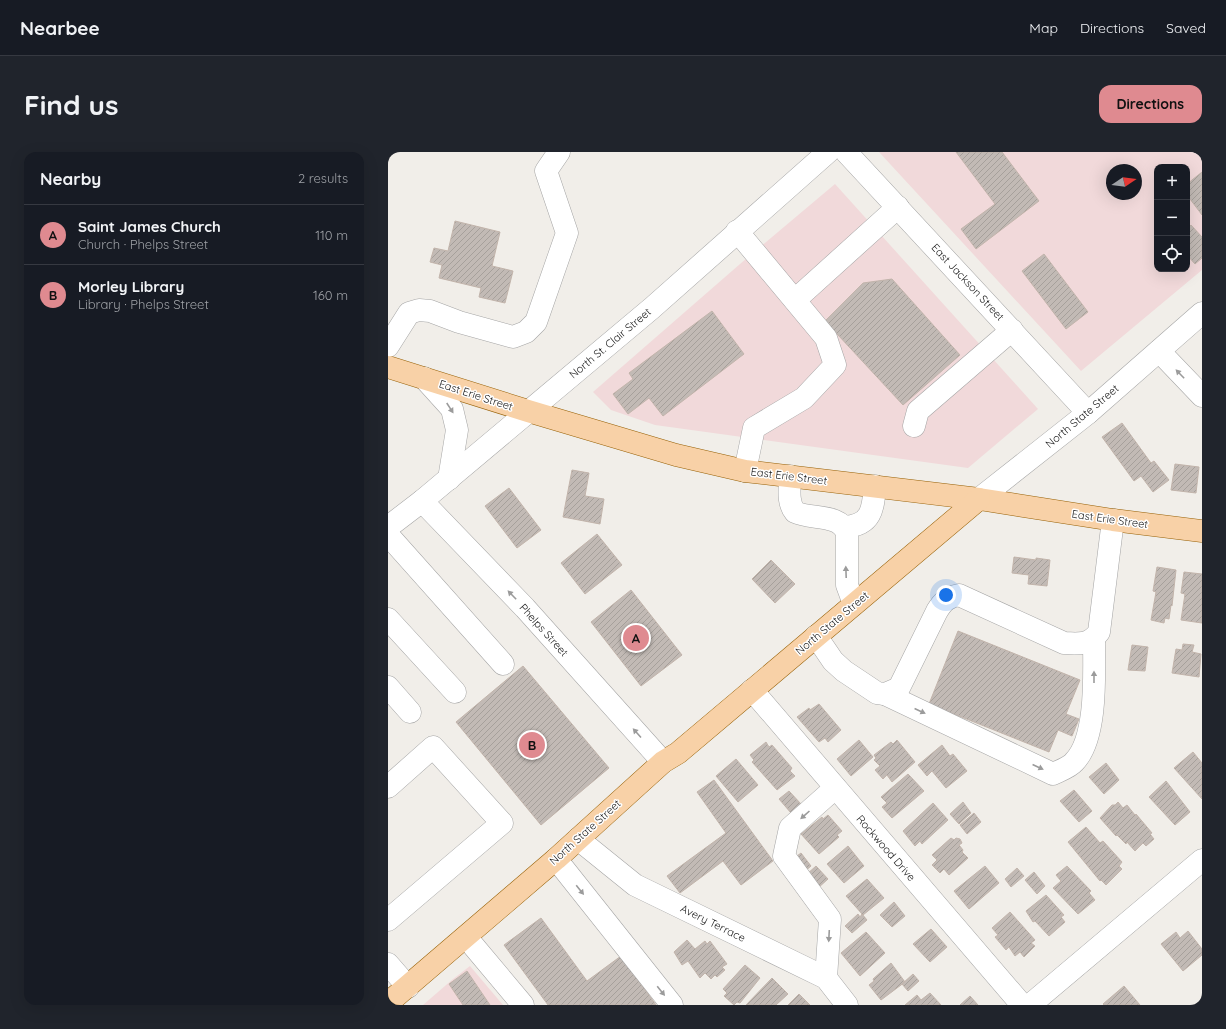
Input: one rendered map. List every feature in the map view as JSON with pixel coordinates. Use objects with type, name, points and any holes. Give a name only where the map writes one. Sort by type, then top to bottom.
[{"type":"main road","name":"East Erie Street","points":[[388,367],[528,412],[676,455],[745,470],[979,499],[1113,520],[1202,531]]},
{"type":"main road","name":"North State Street","points":[[388,1003],[466,938],[556,859],[662,762],[678,753],[979,499]]},
{"type":"street","points":[[388,346],[409,313],[419,310],[430,311],[459,322],[514,337],[526,332],[536,322],[567,233],[546,172],[559,152]]},
{"type":"street","name":"North St. Clair Street","points":[[388,527],[449,479],[652,308],[737,231],[828,152]]},
{"type":"street","name":"East Jackson Street","points":[[846,152],[853,162],[898,207],[1088,413]]},
{"type":"street","points":[[795,300],[898,207]]},
{"type":"street","points":[[737,231],[826,338],[835,365],[804,398],[754,428],[745,470]]},
{"type":"street","name":"North State Street","points":[[979,499],[1088,413],[1202,313]]},
{"type":"street","points":[[914,426],[918,411],[1012,330]]},
{"type":"street","points":[[1158,351],[1202,396]]},
{"type":"street","points":[[424,378],[452,409],[457,430],[449,479]]},
{"type":"street","points":[[790,476],[791,507],[795,512],[838,522],[846,533],[847,585],[854,604]]},
{"type":"street","points":[[846,533],[862,523],[869,516],[873,507],[875,486]]},
{"type":"street","name":"Phelps Street","points":[[422,501],[525,608],[662,762]]},
{"type":"street","points":[[885,694],[899,688],[937,611],[943,601],[951,596],[959,594],[1064,643],[1081,644],[1094,639],[1099,632],[1113,520]]},
{"type":"street","points":[[388,535],[503,664]]},
{"type":"street","points":[[388,619],[455,692]]},
{"type":"street","points":[[816,636],[833,661],[844,671],[877,693],[885,694],[1052,774],[1074,763],[1085,746],[1090,725],[1094,694],[1094,639]]},
{"type":"street","points":[[388,687],[410,712]]},
{"type":"street","name":"Rockwood Drive","points":[[752,690],[834,789],[1022,1005]]},
{"type":"street","points":[[388,787],[433,747],[502,823],[388,920]]},
{"type":"street","points":[[826,978],[830,919],[784,856],[790,828],[834,789]]},
{"type":"street","name":"Avery Terrace","points":[[578,839],[635,885],[826,978],[847,1005]]},
{"type":"street","points":[[556,859],[672,1005]]},
{"type":"street","points":[[1030,1005],[1202,860]]},
{"type":"street","points":[[466,938],[523,1005]]},
{"type":"street","points":[[388,964],[408,986]]},
{"type":"shaded area","points":[[879,152],[1202,152],[1202,270],[1081,371]]},
{"type":"shaded area","points":[[835,184],[1038,409],[968,468],[655,425],[611,410],[593,392],[740,264]]},
{"type":"shaded area","points":[[470,966],[503,1005],[423,1005],[453,979]]},
{"type":"building","points":[[956,152],[1002,152],[1039,201],[976,249],[961,229],[995,204]]},
{"type":"building","points":[[1202,172],[1202,215],[1190,199],[1190,182]]},
{"type":"building","points":[[455,221],[500,232],[492,266],[513,271],[505,303],[479,297],[481,288],[439,278],[442,265],[430,262],[434,248],[448,251]]},
{"type":"building","points":[[1191,225],[1202,237],[1202,258],[1195,264],[1190,258]]},
{"type":"building","points":[[1044,254],[1088,312],[1066,329],[1022,271]]},
{"type":"building","points":[[892,279],[960,355],[903,405],[825,321],[863,283]]},
{"type":"building","points":[[712,311],[744,354],[663,416],[649,398],[628,414],[613,394],[633,379],[629,373]]},
{"type":"building","points":[[1122,423],[1151,463],[1154,461],[1169,480],[1153,492],[1141,476],[1134,481],[1102,437]]},
{"type":"building","points":[[1175,464],[1199,467],[1196,493],[1171,490]]},
{"type":"building","points":[[572,470],[589,473],[585,496],[604,499],[600,524],[563,517]]},
{"type":"building","points":[[509,488],[541,530],[517,548],[485,506]]},
{"type":"building","points":[[597,534],[622,565],[585,594],[561,563]]},
{"type":"building","points":[[1014,557],[1050,560],[1047,586],[1028,584],[1029,575],[1012,573]]},
{"type":"building","points":[[771,560],[795,584],[775,603],[752,579]]},
{"type":"building","points":[[1157,567],[1176,570],[1172,606],[1171,605],[1169,619],[1165,618],[1164,623],[1151,620],[1156,592],[1153,591]]},
{"type":"building","points":[[1184,572],[1202,574],[1202,623],[1181,620],[1185,594],[1181,593]]},
{"type":"building","points":[[631,590],[682,655],[641,686],[591,622]]},
{"type":"building","points":[[958,631],[1080,680],[1066,714],[1079,719],[1072,736],[1058,730],[1049,752],[929,704]]},
{"type":"building","points":[[1183,644],[1194,645],[1192,652],[1201,654],[1199,677],[1172,673],[1176,649],[1182,650]]},
{"type":"building","points":[[1132,645],[1148,647],[1145,671],[1128,670]]},
{"type":"building","points":[[523,666],[609,768],[541,825],[456,722]]},
{"type":"building","points":[[819,704],[841,730],[828,742],[825,738],[819,742],[797,717],[809,708],[810,710]]},
{"type":"building","points":[[859,740],[873,757],[851,776],[837,759]]},
{"type":"building","points":[[897,740],[915,762],[892,782],[887,775],[883,779],[875,770],[880,766],[874,760],[876,758],[874,755],[891,742],[893,744]]},
{"type":"building","points":[[766,742],[769,747],[772,745],[792,768],[790,771],[795,776],[777,790],[752,762],[754,760],[750,755]]},
{"type":"building","points":[[942,745],[950,756],[953,754],[967,771],[946,788],[932,771],[927,776],[918,765]]},
{"type":"building","points":[[1193,752],[1202,763],[1202,799],[1174,768]]},
{"type":"building","points":[[736,759],[758,785],[738,802],[716,776]]},
{"type":"building","points":[[1106,763],[1119,780],[1104,794],[1089,777]]},
{"type":"building","points":[[908,774],[924,791],[892,818],[882,807],[887,803],[881,797]]},
{"type":"building","points":[[714,780],[773,861],[741,885],[723,861],[680,893],[667,876],[726,833],[697,792]]},
{"type":"building","points":[[1166,781],[1190,812],[1175,825],[1149,797]]},
{"type":"building","points":[[1074,790],[1092,811],[1079,822],[1060,801]]},
{"type":"building","points":[[789,791],[801,804],[791,813],[779,799]]},
{"type":"building","points":[[963,802],[971,813],[959,824],[950,814]]},
{"type":"building","points":[[1118,802],[1123,808],[1127,805],[1152,833],[1150,834],[1154,839],[1146,846],[1143,843],[1135,851],[1127,842],[1126,844],[1117,835],[1116,836],[1100,818],[1112,805],[1115,805]]},
{"type":"building","points":[[933,803],[948,820],[922,844],[920,841],[915,846],[903,831]]},
{"type":"building","points":[[974,813],[981,822],[967,834],[960,825]]},
{"type":"building","points":[[828,815],[842,831],[837,835],[839,837],[819,854],[801,834],[822,817],[823,819]]},
{"type":"building","points":[[1086,827],[1100,843],[1103,841],[1122,862],[1119,866],[1122,869],[1106,885],[1101,880],[1100,881],[1068,842]]},
{"type":"building","points":[[951,838],[954,840],[956,838],[960,839],[962,843],[959,845],[963,850],[962,852],[968,858],[949,875],[944,869],[940,873],[932,865],[937,860],[932,855]]},
{"type":"building","points":[[848,846],[864,866],[844,883],[827,864]]},
{"type":"building","points":[[801,853],[811,866],[804,872],[793,859]]},
{"type":"building","points":[[816,866],[828,879],[818,888],[806,875]]},
{"type":"building","points":[[985,866],[999,883],[969,909],[954,891]]},
{"type":"building","points":[[1067,866],[1091,891],[1089,893],[1095,900],[1078,914],[1053,888],[1061,881],[1056,875]]},
{"type":"building","points":[[1017,868],[1024,876],[1011,887],[1005,879]]},
{"type":"building","points":[[1034,872],[1045,886],[1037,894],[1025,880]]},
{"type":"building","points":[[867,879],[884,898],[863,915],[846,896]]},
{"type":"building","points":[[1046,895],[1064,915],[1061,917],[1065,922],[1049,936],[1035,921],[1033,922],[1026,911]]},
{"type":"building","points":[[894,902],[905,916],[892,927],[880,915]]},
{"type":"building","points":[[1010,912],[1035,940],[1031,943],[1035,946],[1024,957],[1020,952],[1015,956],[1009,947],[1006,950],[995,937],[998,935],[992,928]]},
{"type":"building","points":[[858,914],[860,917],[862,914],[867,920],[852,933],[845,926]]},
{"type":"building","points":[[541,918],[587,981],[621,956],[656,1005],[548,1005],[504,945]]},
{"type":"building","points":[[931,929],[947,947],[930,962],[913,944]]},
{"type":"building","points":[[1188,931],[1202,949],[1202,955],[1183,971],[1161,944],[1176,932],[1180,938]]},
{"type":"building","points":[[866,932],[885,953],[860,976],[841,953]]},
{"type":"building","points":[[687,940],[695,949],[705,941],[707,944],[710,941],[727,964],[722,967],[725,970],[717,977],[715,975],[711,979],[705,973],[700,978],[688,961],[682,965],[674,952]]},
{"type":"building","points":[[891,963],[905,982],[881,1000],[869,985],[874,981],[873,979]]},
{"type":"building","points":[[745,965],[760,978],[740,1003],[737,1002],[734,1005],[724,996],[727,993],[723,989]]},
{"type":"building","points":[[467,971],[490,1005],[463,1005],[449,984]]},
{"type":"building","points":[[913,974],[919,981],[908,991],[902,984]]},
{"type":"building","points":[[772,978],[788,994],[776,1005],[746,1005]]},
{"type":"building","points":[[1124,986],[1140,1005],[1103,1004]]},
{"type":"building","points":[[930,993],[941,1005],[905,1005],[917,995],[921,1000]]},
{"type":"building","points":[[799,994],[810,1005],[788,1005]]},
{"type":"building","points":[[970,996],[978,1005],[960,1005]]},
{"type":"place","name":"Saint James Church","points":[[636,638]]},
{"type":"place","name":"Morley Library","points":[[532,745]]}]
